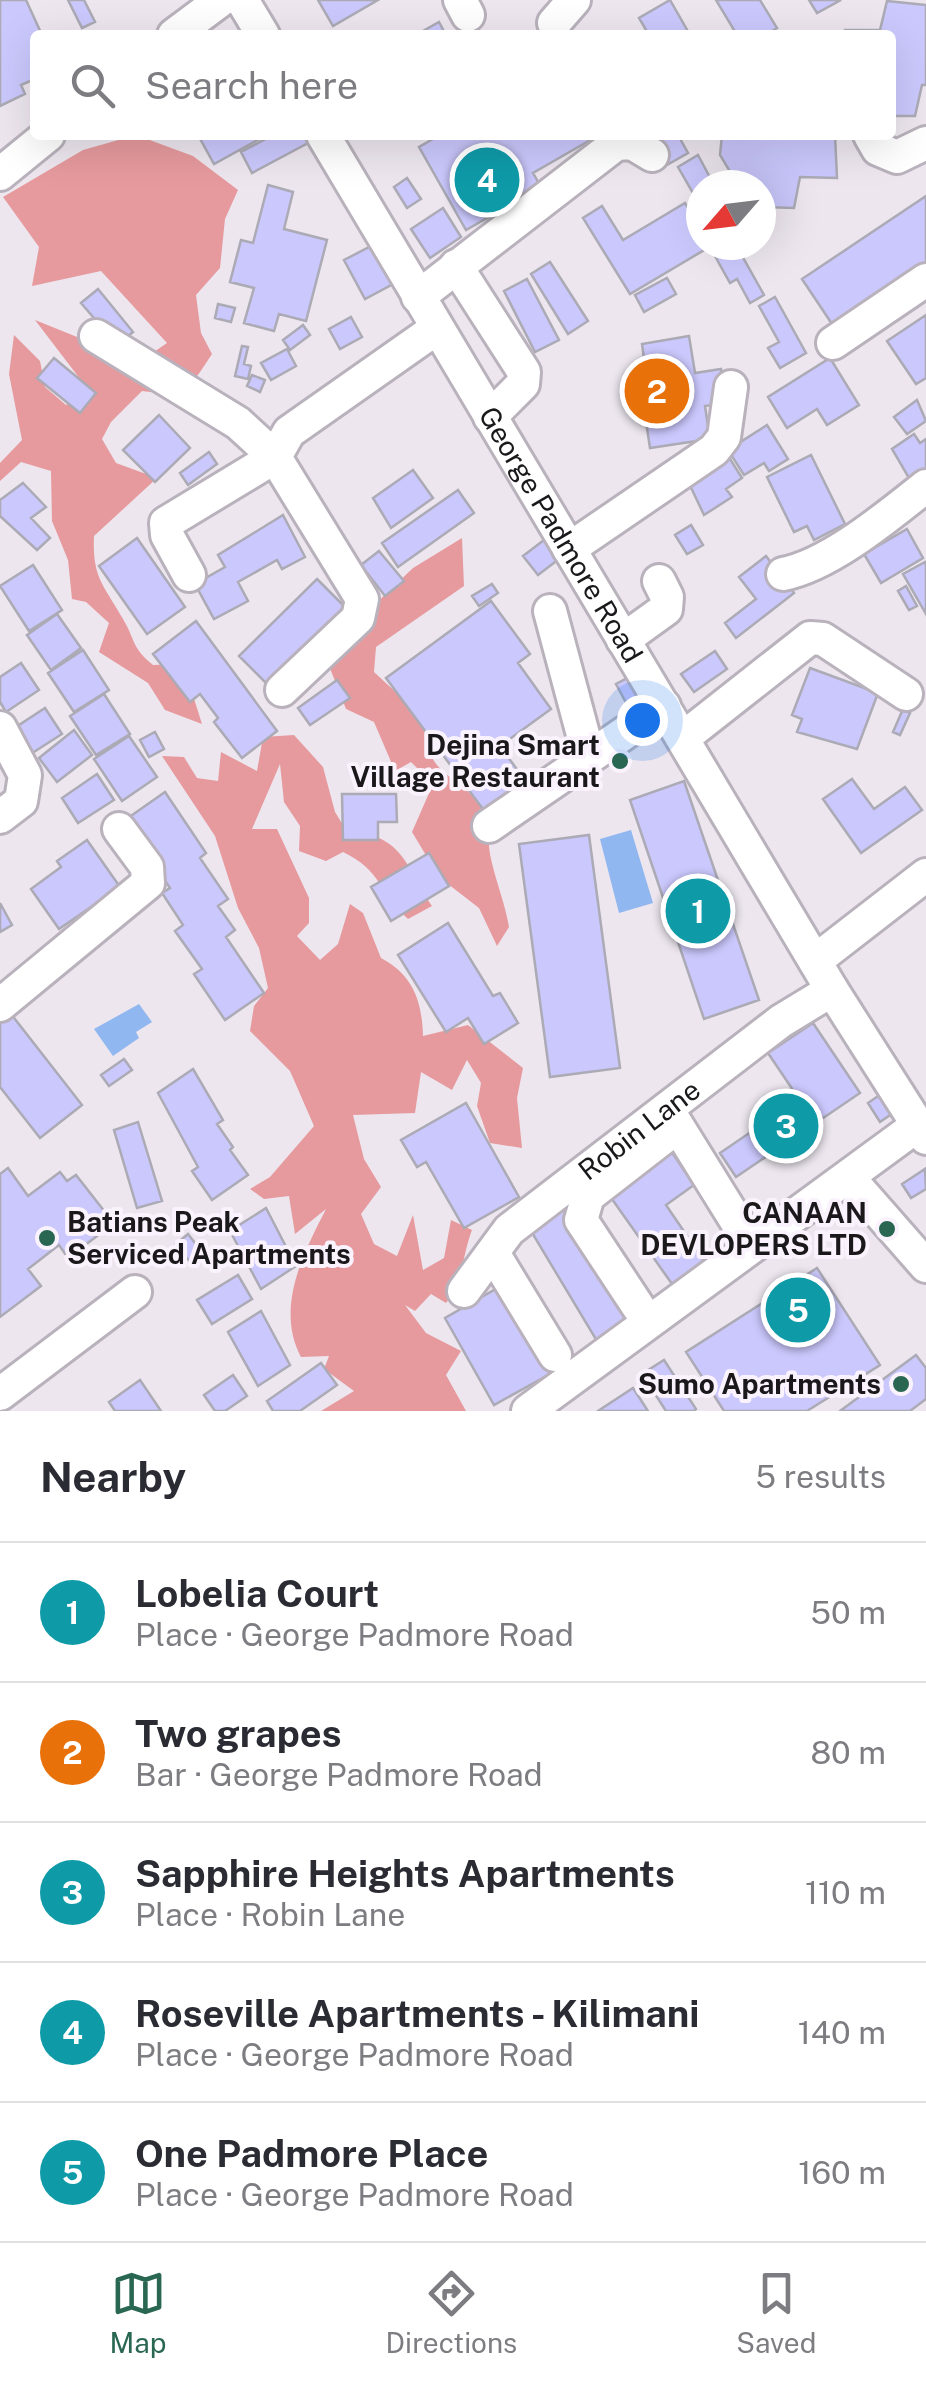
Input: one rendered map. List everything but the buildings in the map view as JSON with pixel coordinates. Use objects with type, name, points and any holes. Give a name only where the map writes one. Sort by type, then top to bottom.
[{"type":"street","points":[[181,30],[221,0]]},
{"type":"street","points":[[242,0],[260,30]]},
{"type":"street","points":[[0,174],[42,140]]},
{"type":"street","name":"George Padmore Road","points":[[326,140],[814,962],[922,1132]]},
{"type":"street","points":[[873,140],[878,149],[898,157],[926,142]]},
{"type":"street","points":[[418,297],[616,144],[632,143],[652,154]]},
{"type":"street","points":[[456,266],[524,372],[523,384],[490,417]]},
{"type":"street","points":[[834,343],[926,280]]},
{"type":"street","points":[[190,575],[166,535],[166,523],[275,456],[289,432],[437,328]]},
{"type":"street","points":[[96,336],[238,423],[275,456],[362,599],[358,618],[282,690]]},
{"type":"street","points":[[569,550],[714,450],[724,438],[731,387]]},
{"type":"street","points":[[783,574],[804,568],[881,521],[926,486]]},
{"type":"street","points":[[623,640],[666,608],[667,597],[659,581]]},
{"type":"street","points":[[550,610],[589,757]]},
{"type":"street","points":[[683,738],[810,638],[823,639],[906,694]]},
{"type":"street","points":[[488,826],[664,706]]},
{"type":"street","points":[[0,817],[21,801],[24,788],[24,775],[4,748]]},
{"type":"street","points":[[0,1005],[148,883],[148,867],[120,829]]},
{"type":"street","points":[[814,962],[926,875]]},
{"type":"street","name":"Robin Lane","points":[[464,1291],[509,1230],[672,1118],[781,1021],[832,990]]},
{"type":"street","points":[[639,1308],[581,1220],[582,1208],[588,1196],[672,1118],[740,1227]]},
{"type":"street","points":[[528,1411],[848,1176],[922,1132]]},
{"type":"street","points":[[848,1176],[926,1266]]},
{"type":"street","points":[[492,1253],[555,1355]]},
{"type":"street","points":[[0,1394],[135,1292]]},
{"type":"shaded area","points":[[118,140],[150,140],[193,156],[238,190],[225,219],[220,268],[196,295],[201,333],[212,354],[185,388],[168,393],[142,391],[111,422],[102,439],[116,463],[157,478],[94,536],[95,562],[101,580],[137,648],[153,665],[183,664],[202,724],[165,710],[148,683],[99,652],[109,623],[86,602],[72,599],[68,560],[52,521],[51,471],[21,462],[0,481],[0,463],[22,440],[9,374],[14,335],[40,361],[45,387],[66,405],[90,392],[35,320],[87,341],[148,356],[167,343],[101,271],[32,286],[39,247],[3,197],[83,150]]},
{"type":"shaded area","points":[[462,538],[464,586],[376,647],[374,672],[426,720],[431,756],[470,793],[486,820],[491,859],[509,927],[497,946],[479,908],[439,877],[412,832],[433,784],[411,762],[395,771],[374,722],[346,709],[324,653],[413,568]]},
{"type":"shaded area","points":[[294,735],[323,767],[335,812],[346,830],[380,838],[391,845],[408,864],[432,906],[408,919],[373,874],[356,859],[343,852],[326,861],[299,851],[300,826],[284,802],[280,764],[252,829],[277,829],[309,898],[309,923],[297,936],[320,960],[338,944],[350,904],[363,913],[381,958],[401,972],[414,990],[423,1036],[468,1025],[523,1068],[517,1098],[522,1148],[490,1143],[477,1106],[481,1083],[467,1060],[452,1090],[421,1072],[415,1113],[353,1115],[364,1159],[381,1187],[361,1214],[374,1244],[397,1256],[413,1215],[423,1270],[444,1258],[451,1220],[472,1230],[459,1278],[446,1303],[431,1294],[415,1311],[405,1305],[426,1333],[461,1351],[446,1375],[466,1411],[321,1411],[354,1391],[324,1369],[329,1356],[301,1357],[294,1338],[291,1301],[301,1263],[326,1209],[295,1234],[289,1196],[264,1199],[250,1189],[270,1177],[314,1126],[290,1071],[250,1031],[254,1006],[268,988],[259,948],[238,908],[215,836],[162,756],[184,757],[197,778],[218,781],[221,752],[257,771],[263,737]]},
{"type":"water","points":[[631,830],[653,903],[619,913],[600,839]]},
{"type":"water","points":[[139,1004],[152,1022],[136,1032],[139,1038],[113,1056],[94,1029]]},
{"type":"place","name":"Roseville Apartments - Kilimani","points":[[487,180]]},
{"type":"place","name":"Two grapes","points":[[657,391]]},
{"type":"place","name":"Dejina Smart Village Restaurant","points":[[620,761]]},
{"type":"place","name":"Lobelia Court","points":[[698,911]]},
{"type":"place","name":"Sapphire Heights Apartments","points":[[786,1126]]},
{"type":"place","name":"CANAAN DEVLOPERS LTD","points":[[887,1229]]},
{"type":"place","name":"Batians Peak Serviced Apartments","points":[[47,1238]]},
{"type":"place","name":"One Padmore Place","points":[[798,1310]]},
{"type":"place","name":"Sumo Apartments","points":[[901,1384]]}]
